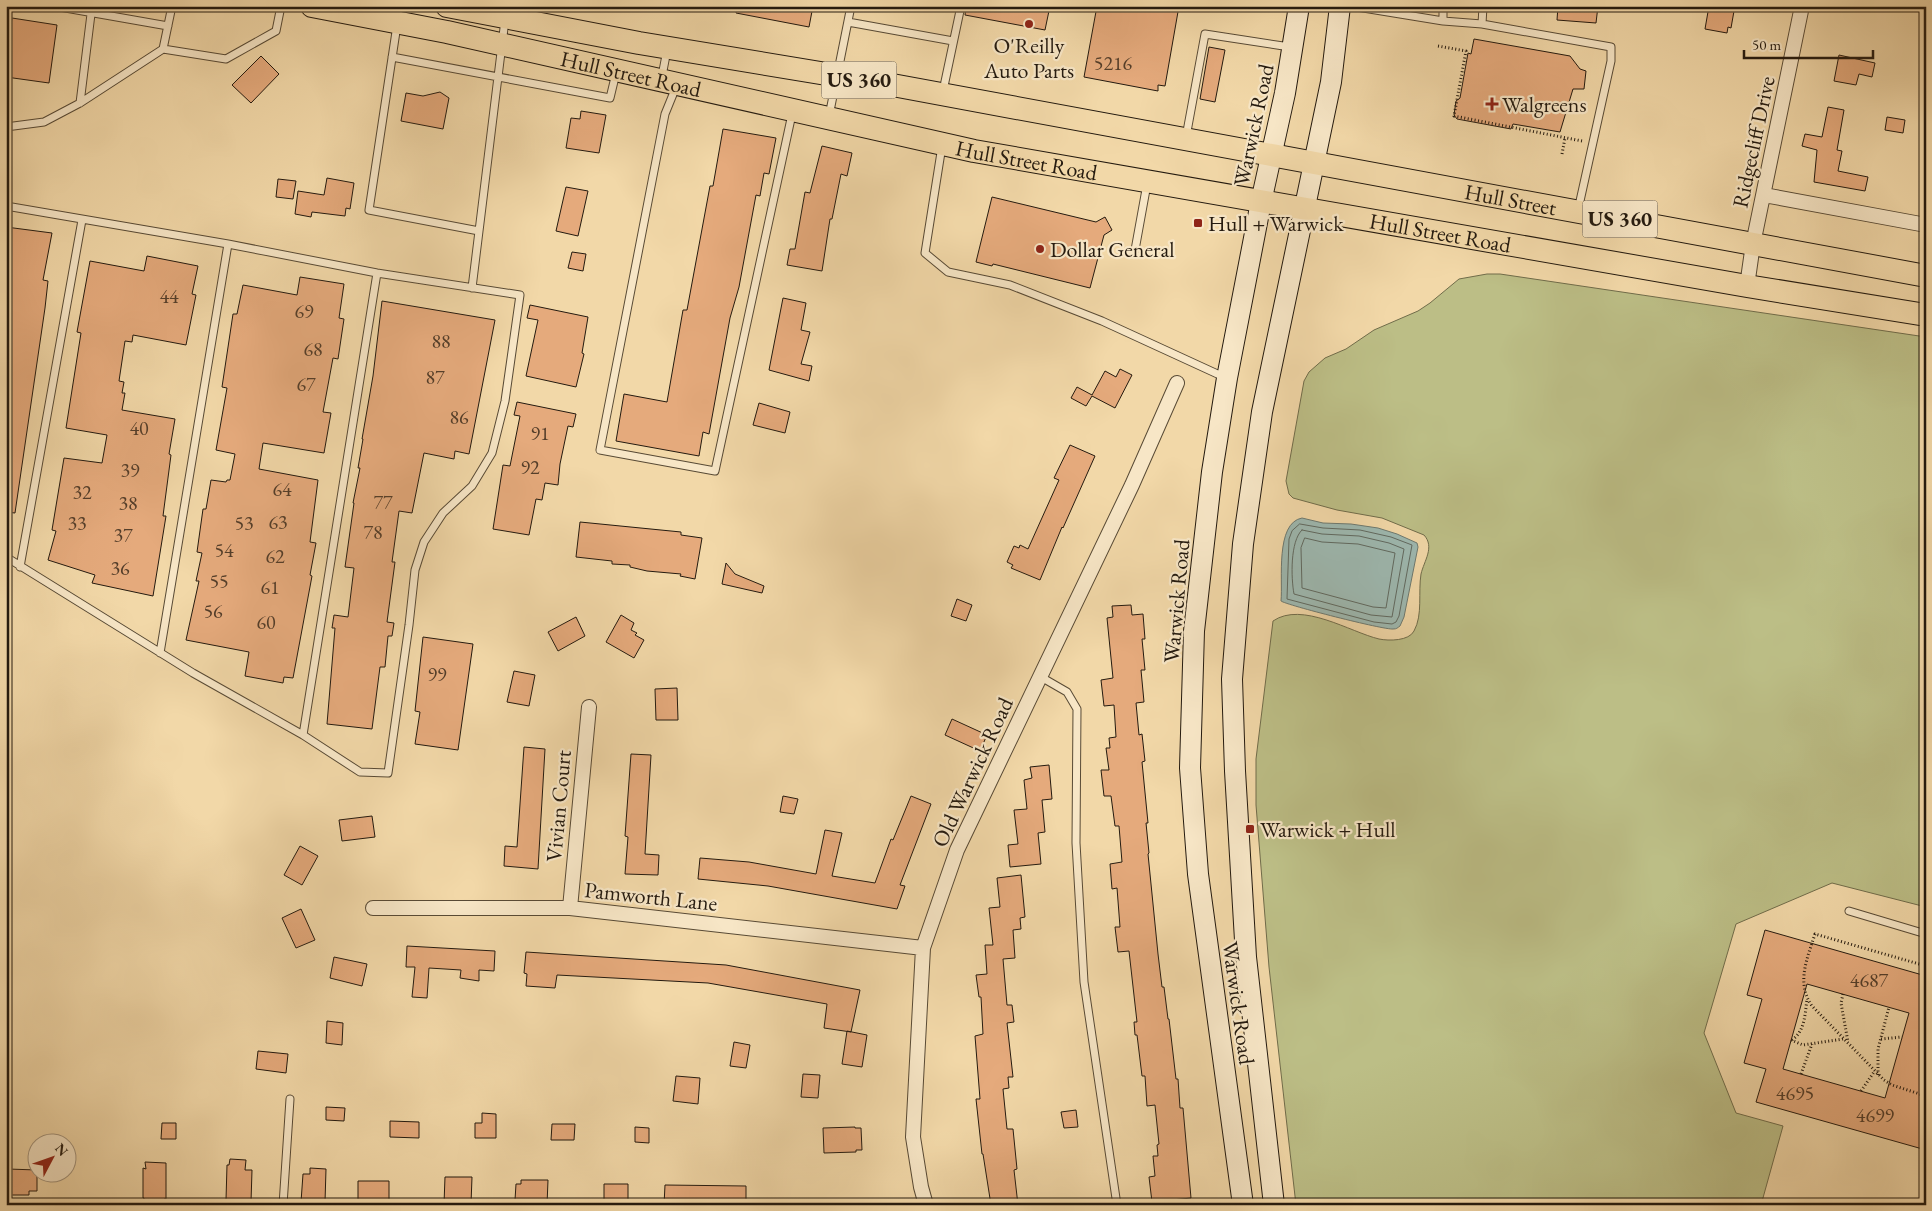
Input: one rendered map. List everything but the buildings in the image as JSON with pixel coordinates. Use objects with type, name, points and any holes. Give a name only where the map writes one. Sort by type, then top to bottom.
[{"type":"main road","name":"Hull Street Road","points":[[312,6],[501,45],[942,144],[1304,210],[1747,286]]},
{"type":"main road","name":"Hull Street Road","points":[[447,6],[484,10],[505,18],[942,95],[1272,156]]},
{"type":"main road","name":"Warwick Road","points":[[1243,1205],[1198,874],[1190,768],[1194,631],[1212,472],[1227,378],[1260,202],[1272,156],[1293,48],[1299,6]]},
{"type":"main road","name":"Warwick Road","points":[[1274,1205],[1246,956],[1234,771],[1232,679],[1243,544],[1262,412],[1330,82],[1340,6]]},
{"type":"main road","name":"Hull Street","points":[[1272,156],[1926,276]]},
{"type":"main road","name":"US 360","points":[[1747,286],[1926,315]]},
{"type":"street","name":"Ridgecliff Drive","points":[[1747,286],[1753,244],[1802,6]]},
{"type":"street","points":[[1764,196],[1926,226]]},
{"type":"street","name":"Old Warwick Road","points":[[926,1205],[912,1137],[923,948],[957,850],[1132,485],[1176,383]]},
{"type":"street","name":"Vivian Court","points":[[570,908],[589,707]]},
{"type":"street","name":"Pamworth Lane","points":[[373,908],[570,908],[923,948]]},
{"type":"lane","points":[[54,6],[92,9],[168,26]]},
{"type":"lane","points":[[163,48],[172,6]]},
{"type":"lane","points":[[6,127],[44,122],[80,103],[163,48],[226,59],[276,31],[281,6]]},
{"type":"lane","points":[[828,119],[851,6]]},
{"type":"lane","points":[[942,95],[961,6]]},
{"type":"lane","points":[[1351,6],[1482,24],[1611,47],[1610,61],[1577,212]]},
{"type":"lane","points":[[1443,6],[1443,20]]},
{"type":"lane","points":[[1482,24],[1483,6]]},
{"type":"lane","points":[[80,103],[92,9]]},
{"type":"lane","points":[[472,288],[505,18]]},
{"type":"lane","points":[[848,22],[953,41]]},
{"type":"lane","points":[[397,23],[369,210],[479,231]]},
{"type":"lane","points":[[1186,140],[1205,34],[1293,48]]},
{"type":"lane","points":[[667,47],[669,83],[665,114],[600,450],[715,471],[793,111]]},
{"type":"lane","points":[[392,57],[610,98],[617,71]]},
{"type":"lane","points":[[942,144],[925,253],[948,272],[1010,285],[1102,322],[1227,378]]},
{"type":"lane","points":[[1135,250],[1148,182]]},
{"type":"lane","points":[[6,206],[228,244],[377,273],[520,295],[505,401],[492,453],[472,486],[443,513],[424,542],[415,570],[388,774],[360,772],[303,735],[160,653],[6,558]]},
{"type":"lane","points":[[20,567],[82,220]]},
{"type":"lane","points":[[160,653],[228,244]]},
{"type":"lane","points":[[303,735],[377,273]]},
{"type":"lane","points":[[1041,677],[1067,692],[1077,709],[1076,843],[1084,982],[1117,1205]]},
{"type":"lane","points":[[1849,911],[1926,934]]},
{"type":"lane","points":[[283,1205],[290,1099]]},
{"type":"path","points":[[1438,46],[1466,51],[1454,116],[1592,143]]},
{"type":"path","points":[[1562,154],[1566,138]]},
{"type":"path","points":[[1844,1039],[1803,1045],[1791,1040],[1798,1036],[1802,1030],[1807,999],[1803,984],[1804,971],[1815,934],[1926,966]]},
{"type":"path","points":[[1843,994],[1842,1003],[1848,1044]]},
{"type":"path","points":[[1807,999],[1874,1072],[1892,1085],[1926,1096]]},
{"type":"path","points":[[1878,1075],[1878,1049],[1888,1007]]},
{"type":"path","points":[[1880,1039],[1902,1037]]},
{"type":"path","points":[[1801,1074],[1812,1043]]},
{"type":"path","points":[[1861,1091],[1874,1072]]},
{"type":"green space","points":[[1487,274],[1500,274],[1926,337],[1926,907],[1832,883],[1736,924],[1704,1033],[1736,1113],[1783,1126],[1761,1205],[1296,1205],[1269,967],[1256,805],[1256,759],[1273,621],[1285,616],[1298,614],[1326,620],[1379,639],[1393,640],[1408,637],[1417,625],[1421,574],[1429,549],[1429,544],[1424,535],[1382,518],[1337,510],[1293,498],[1289,494],[1286,481],[1304,381],[1309,372],[1325,358],[1346,349],[1374,330],[1418,311],[1459,279]]},
{"type":"water","points":[[1302,518],[1323,523],[1351,524],[1378,528],[1417,543],[1418,547],[1404,617],[1400,626],[1393,629],[1372,626],[1281,601],[1281,567],[1284,541],[1293,522]]},
{"type":"place","name":"O'Reilly Auto Parts","points":[[1029,24]]},
{"type":"place","name":"Walgreens","points":[[1492,104]]},
{"type":"place","name":"Hull + Warwick","points":[[1198,223]]},
{"type":"place","name":"Dollar General","points":[[1040,249]]},
{"type":"place","name":"Warwick + Hull","points":[[1250,829]]}]
